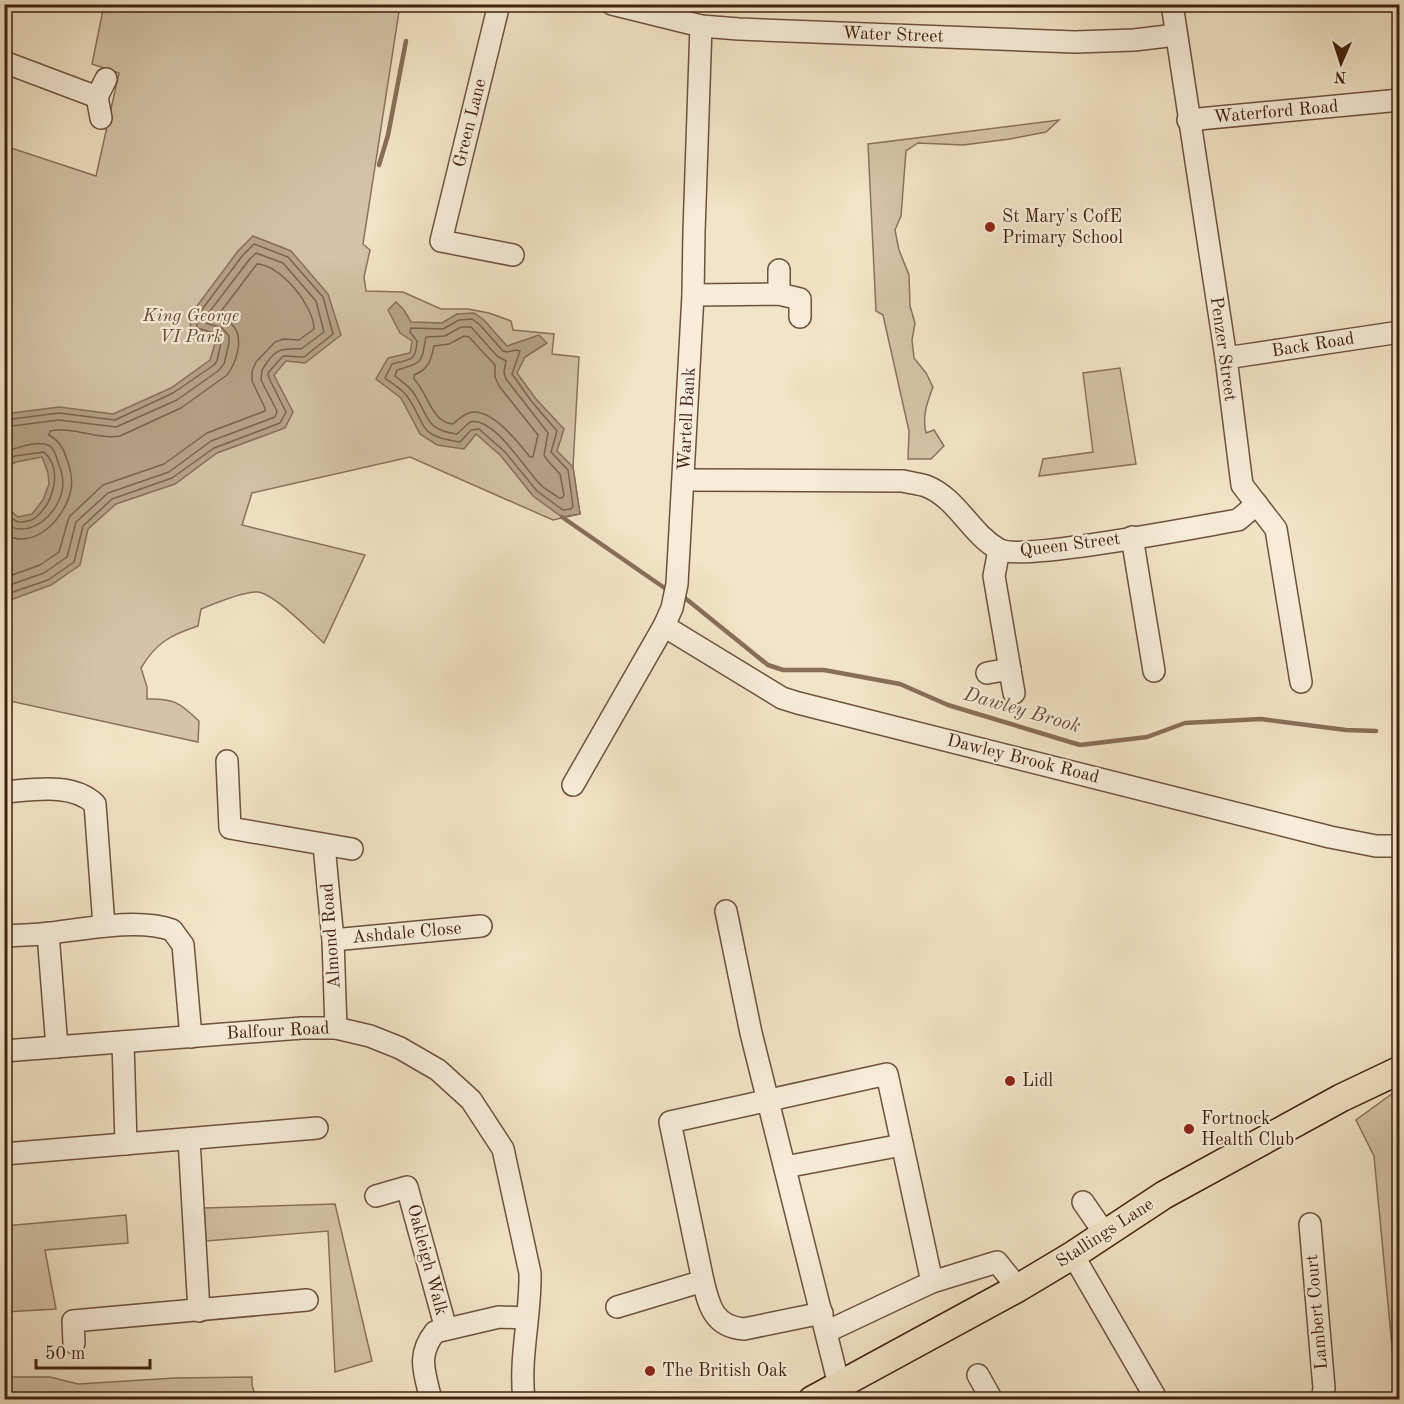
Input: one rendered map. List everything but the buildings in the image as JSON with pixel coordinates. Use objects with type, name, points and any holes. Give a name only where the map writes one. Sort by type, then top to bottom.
[{"type":"main road","name":"Stallings Lane","points":[[812,1400],[1018,1288],[1164,1195],[1341,1098],[1400,1070]]},
{"type":"street","name":"Green Lane","points":[[499,4],[441,241],[513,255]]},
{"type":"street","name":"Water Street","points":[[612,4],[701,26],[1075,42],[1134,40],[1176,35]]},
{"type":"street","name":"Penzer Street","points":[[1172,4],[1226,358],[1242,484],[1276,529],[1300,682]]},
{"type":"street","name":"Wartell Bank","points":[[573,785],[664,626],[672,608],[677,584],[693,295],[701,26]]},
{"type":"street","points":[[4,62],[102,88],[101,118]]},
{"type":"street","name":"Waterford Road","points":[[1188,120],[1400,100]]},
{"type":"street","points":[[779,270],[779,294]]},
{"type":"street","points":[[693,295],[779,294],[800,299],[800,317]]},
{"type":"street","name":"Back Road","points":[[1226,358],[1400,332]]},
{"type":"street","name":"Queen Street","points":[[684,480],[903,481],[927,486],[949,501],[979,534],[999,550],[1011,553],[1055,550],[1238,520],[1257,504]]},
{"type":"street","points":[[1132,537],[1154,671]]},
{"type":"street","points":[[999,550],[994,576],[1014,693]]},
{"type":"street","name":"Dawley Brook Road","points":[[664,626],[782,698],[798,703],[1330,837],[1376,846],[1400,846]]},
{"type":"street","points":[[987,673],[1010,669]]},
{"type":"street","points":[[227,761],[230,828],[352,849]]},
{"type":"street","points":[[4,792],[70,790],[95,804],[104,926]]},
{"type":"street","name":"Almond Road","points":[[324,845],[333,940],[336,1028]]},
{"type":"street","points":[[726,911],[751,1033],[839,1385]]},
{"type":"street","points":[[4,936],[48,934],[104,926],[164,927],[172,930],[183,945],[191,1037]]},
{"type":"street","name":"Ashdale Close","points":[[333,940],[481,926]]},
{"type":"street","points":[[48,934],[57,1047]]},
{"type":"street","name":"Balfour Road","points":[[4,1051],[302,1028],[336,1028],[370,1036],[400,1048],[438,1070],[471,1100],[503,1149],[530,1273],[521,1377],[524,1400]]},
{"type":"street","points":[[123,1042],[126,1144]]},
{"type":"street","points":[[932,1282],[887,1074],[670,1122],[710,1306],[715,1315],[733,1328],[824,1323],[932,1282],[998,1262],[1018,1288]]},
{"type":"street","points":[[4,1154],[316,1128]]},
{"type":"street","points":[[189,1138],[199,1311]]},
{"type":"street","points":[[785,1167],[902,1144]]},
{"type":"street","name":"Oakleigh Walk","points":[[376,1196],[407,1187],[446,1329]]},
{"type":"street","points":[[1083,1202],[1105,1234]]},
{"type":"street","name":"Lambert Court","points":[[1310,1224],[1324,1388],[1322,1400]]},
{"type":"street","points":[[1073,1255],[1157,1400]]},
{"type":"street","points":[[617,1307],[703,1281]]},
{"type":"street","points":[[74,1343],[73,1321],[307,1300]]},
{"type":"street","points":[[431,1400],[422,1361],[429,1339],[435,1332],[499,1317],[527,1318]]},
{"type":"street","points":[[978,1375],[992,1400]]},
{"type":"green space","name":"King George VI Park","points":[[104,5],[400,5],[363,244],[370,250],[364,277],[366,291],[403,292],[441,309],[468,309],[489,313],[511,321],[513,330],[554,334],[552,354],[579,357],[573,467],[580,514],[553,520],[410,457],[252,493],[242,525],[365,555],[324,643],[274,600],[258,592],[252,592],[201,609],[198,626],[179,633],[152,652],[141,668],[147,687],[147,699],[164,699],[187,710],[199,721],[198,742],[5,700],[5,146],[96,176],[119,73],[92,64]]},
{"type":"green space","points":[[1059,120],[1046,132],[963,145],[918,143],[906,151],[901,216],[895,230],[899,250],[909,275],[910,306],[915,323],[912,340],[914,358],[926,373],[933,387],[925,415],[926,433],[934,430],[944,446],[931,459],[908,459],[909,431],[883,315],[876,311],[868,144]]},
{"type":"green space","points":[[1120,368],[1136,464],[1039,476],[1043,459],[1093,452],[1083,373]]},
{"type":"green space","points":[[1393,1093],[1400,1152],[1399,1400],[1397,1399],[1374,1156],[1356,1120]]},
{"type":"green space","points":[[335,1204],[372,1361],[335,1372],[328,1231],[206,1241],[204,1208]]},
{"type":"green space","points":[[126,1215],[128,1243],[45,1250],[56,1309],[5,1312],[5,1226]]},
{"type":"green space","points":[[4,1377],[50,1377],[78,1384],[175,1378],[252,1377],[256,1399],[84,1400],[81,1392],[50,1392],[5,1399]]},
{"type":"water","points":[[253,236],[291,251],[328,294],[341,335],[305,363],[286,361],[274,375],[293,412],[285,428],[217,453],[175,484],[116,504],[88,529],[80,565],[51,585],[5,602],[5,506],[18,517],[32,514],[43,500],[49,484],[42,457],[16,462],[5,468],[5,414],[59,407],[113,414],[171,388],[210,360],[216,340],[190,333],[191,314],[238,251]]},
{"type":"water","points":[[396,302],[411,322],[442,323],[457,314],[474,313],[484,320],[507,346],[539,335],[547,343],[525,357],[517,373],[536,399],[564,429],[557,451],[573,467],[580,514],[562,517],[533,496],[501,456],[476,434],[464,449],[437,445],[420,434],[401,398],[376,379],[388,358],[410,353],[412,341],[400,333],[388,310]]},
{"type":"waterway","points":[[379,165],[388,135],[406,41]]},
{"type":"waterway","name":"Dawley Brook","points":[[562,517],[666,589]]},
{"type":"waterway","name":"Dawley Brook","points":[[685,598],[768,665],[783,670],[824,670],[900,684],[948,705],[1080,745],[1147,737],[1185,723],[1261,719],[1346,730],[1376,731]]},
{"type":"place","name":"St Mary's CofE Primary School","points":[[990,227]]},
{"type":"place","name":"Lidl","points":[[1010,1081]]},
{"type":"place","name":"Fortnock Health Club","points":[[1189,1129]]},
{"type":"place","name":"The British Oak","points":[[650,1371]]}]
